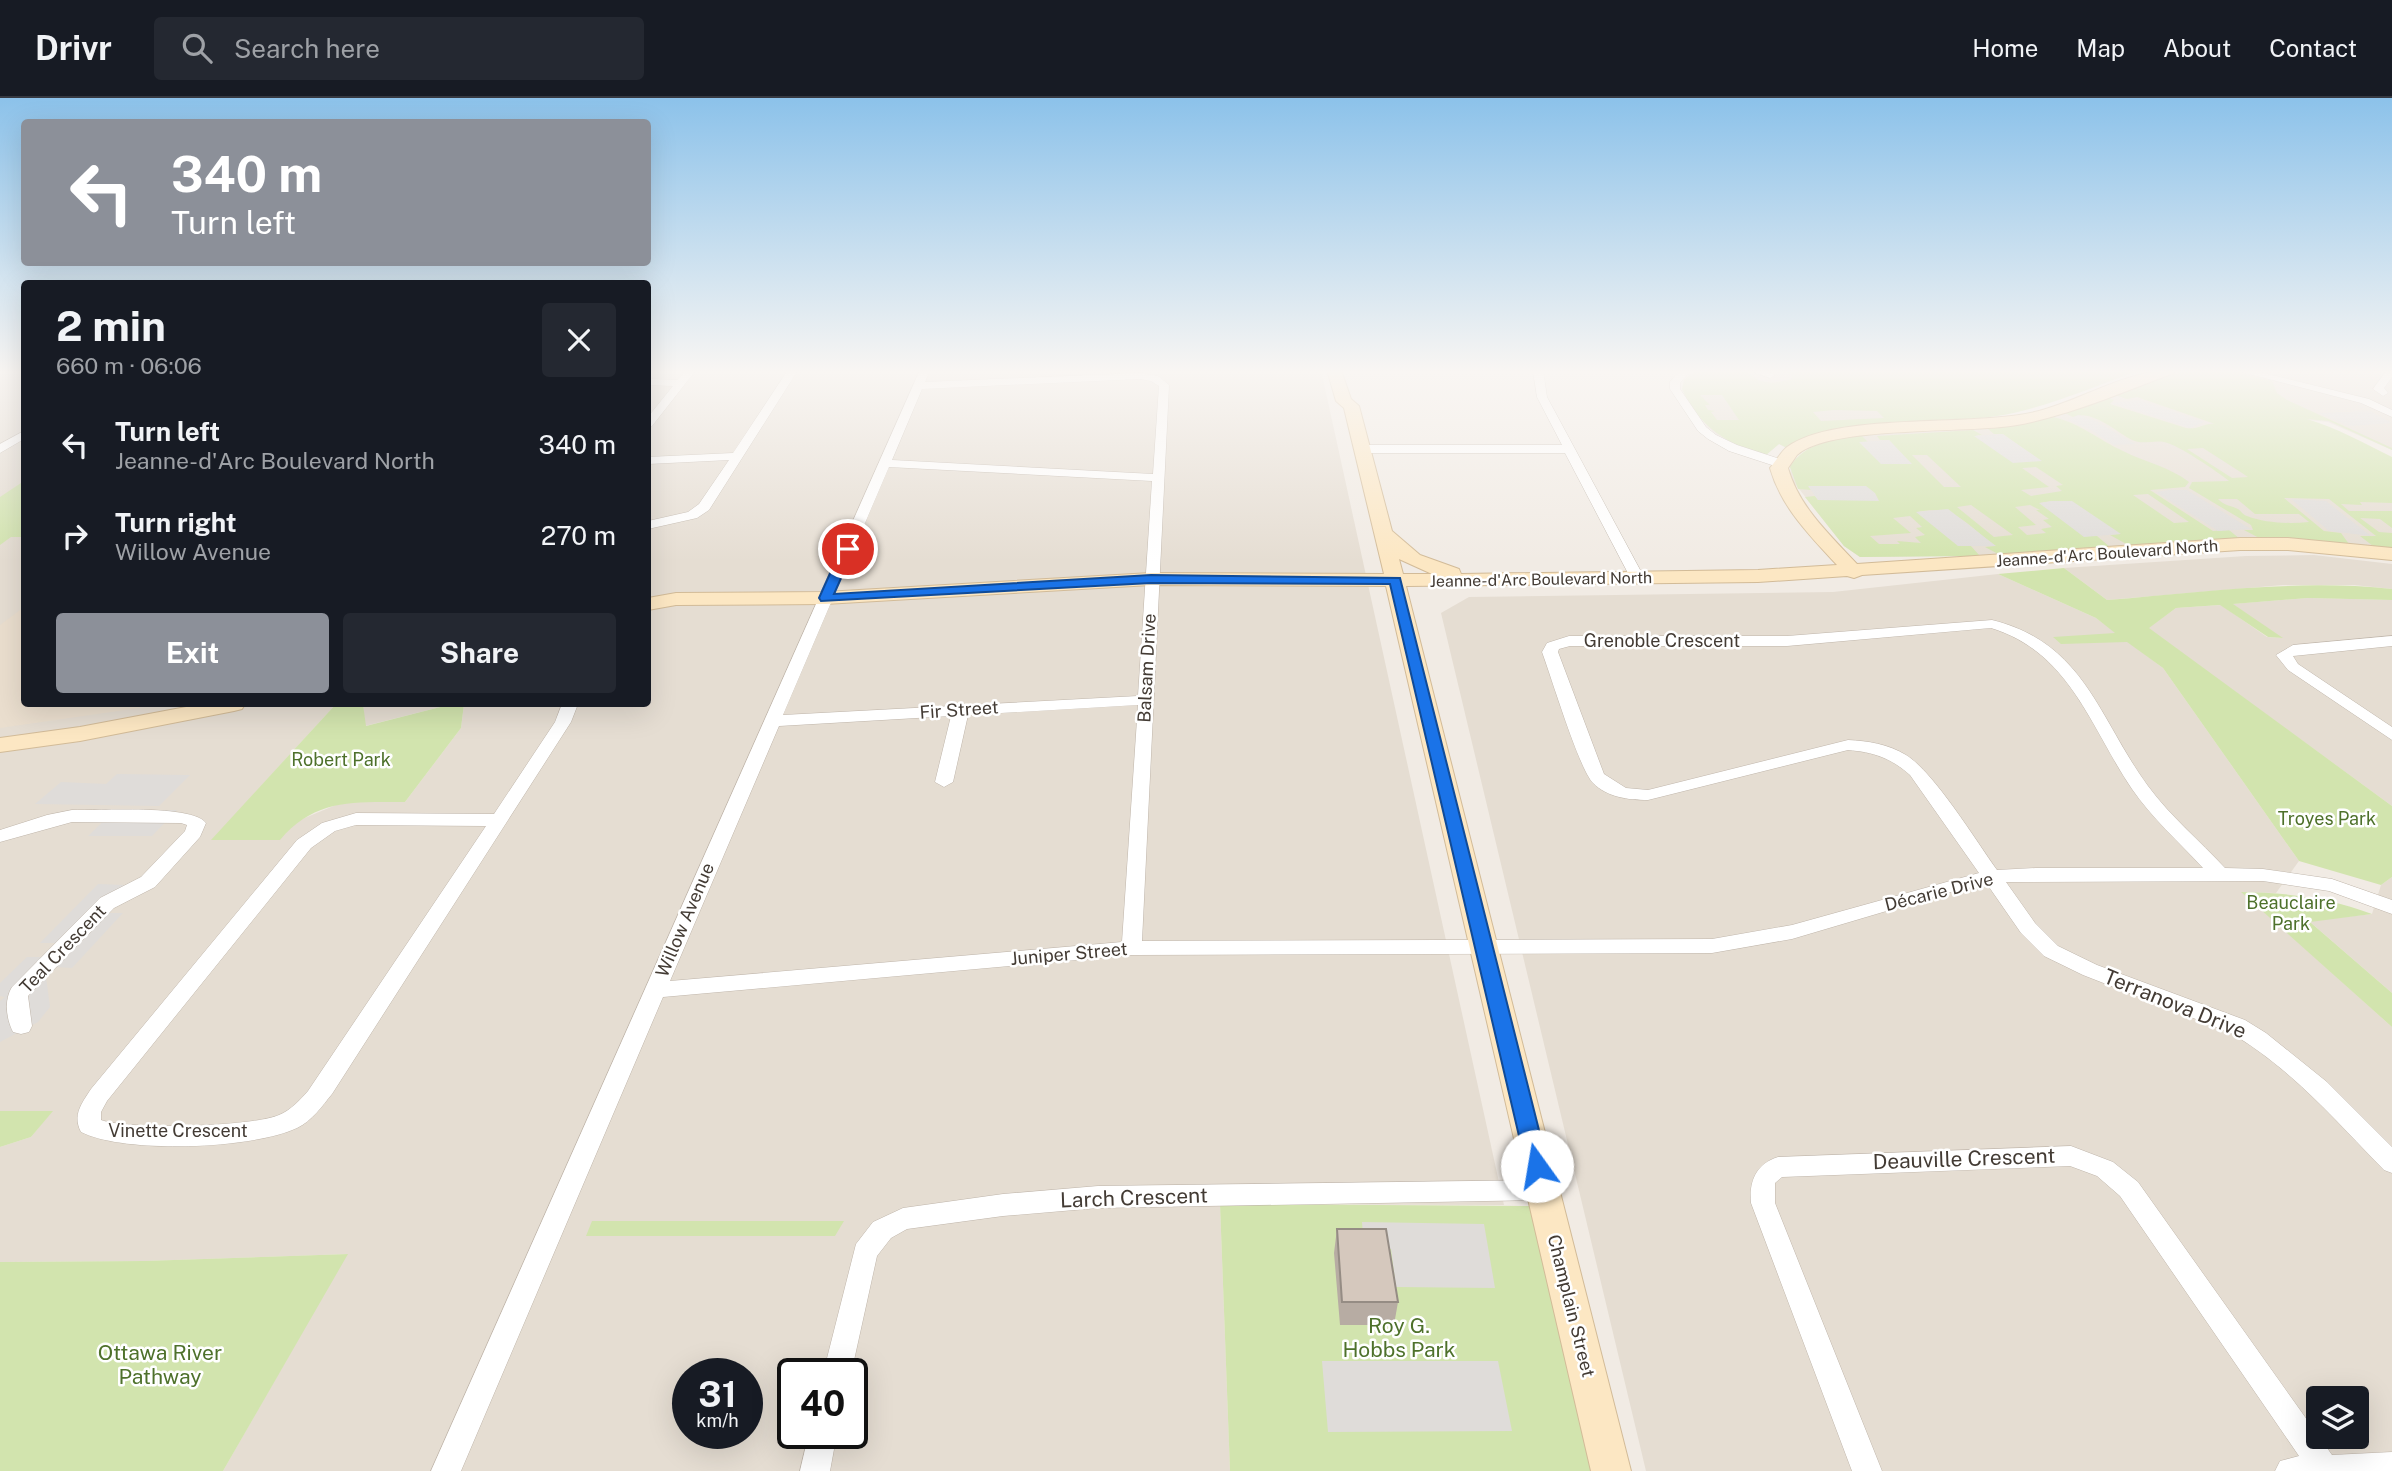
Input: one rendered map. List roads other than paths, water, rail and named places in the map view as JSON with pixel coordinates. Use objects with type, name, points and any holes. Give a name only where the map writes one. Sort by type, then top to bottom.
[{"type":"main road","name":"Champlain Street","points":[[1359,434],[1611,1471]]},
{"type":"main road","points":[[1843,434],[1821,438],[1798,447],[1779,468],[1784,485],[1812,524],[1854,572]]},
{"type":"main road","points":[[1758,576],[1802,568],[1814,563],[1819,552],[1812,524]]},
{"type":"main road","points":[[1381,530],[1396,549],[1429,567],[1463,575],[1518,580]]},
{"type":"main road","name":"Jeanne-d'Arc Boulevard North","points":[[651,604],[708,598],[825,598],[1151,579],[1395,581],[1758,576],[1854,572],[2228,544],[2288,544],[2392,554]]},
{"type":"main road","points":[[0,745],[80,734],[218,707]]},
{"type":"street","points":[[651,524],[686,517],[701,510],[751,434]]},
{"type":"street","name":"Willow Avenue","points":[[446,1471],[897,434]]},
{"type":"street","name":"Balsam Drive","points":[[1132,948],[1161,434]]},
{"type":"street","points":[[1561,434],[1638,579]]},
{"type":"street","points":[[1708,434],[1721,443],[1782,464]]},
{"type":"street","points":[[0,449],[21,435]]},
{"type":"street","points":[[1363,449],[1569,449]]},
{"type":"street","points":[[651,460],[736,456]]},
{"type":"street","points":[[885,463],[1158,478]]},
{"type":"street","name":"Grenoble Crescent","points":[[1991,877],[1916,771],[1889,751],[1868,746],[1849,745],[1648,794],[1619,792],[1605,786],[1596,776],[1550,658],[1552,646],[1569,641],[1787,641],[1992,624],[2019,630],[2040,645],[2083,692],[2139,786],[2219,874]]},
{"type":"street","points":[[2392,641],[2293,650],[2284,655],[2293,667],[2392,735]]},
{"type":"street","name":"Fir Street","points":[[772,721],[1145,700]]},
{"type":"street","name":"Vinette Crescent","points":[[498,820],[356,819],[346,820],[317,832],[304,844],[99,1095],[89,1111],[89,1125],[113,1133],[238,1133],[264,1130],[289,1121],[310,1104],[324,1088],[562,722],[569,707]]},
{"type":"street","points":[[944,782],[961,709]]},
{"type":"street","name":"Teal Crescent","points":[[0,836],[72,816],[184,817],[198,823],[194,833],[148,882],[107,903],[19,992],[16,1000],[21,1026]]},
{"type":"street","name":"Décarie Drive","points":[[1485,947],[1665,947],[1726,944],[1792,932],[1953,885],[1991,877],[2263,875],[2319,882],[2392,907]]},
{"type":"street","name":"Terranova Drive","points":[[1991,877],[2028,928],[2051,951],[2090,970],[2237,1026],[2259,1037],[2281,1054],[2392,1163]]},
{"type":"street","name":"Juniper Street","points":[[655,990],[1132,948],[1485,947]]},
{"type":"street","name":"Deauville Crescent","points":[[1867,1471],[1763,1203],[1761,1187],[1766,1174],[1778,1167],[2071,1156],[2105,1169],[2129,1189],[2325,1469]]},
{"type":"street","name":"Larch Crescent","points":[[841,1358],[865,1252],[882,1230],[903,1219],[1003,1205],[1098,1197],[1543,1190]]},
{"type":"street","points":[[815,1471],[820,1449]]},
{"type":"street","points":[[2290,1471],[2392,1467]]},
{"type":"park label","name":"Robert Park","points":[[341,760]]},
{"type":"park label","name":"Troyes Park","points":[[2327,819]]},
{"type":"park label","name":"Beauclaire Park","points":[[2291,913]]},
{"type":"park label","name":"Roy G. Hobbs Park","points":[[1399,1338]]},
{"type":"park label","name":"Ottawa River Pathway","points":[[160,1365]]}]
